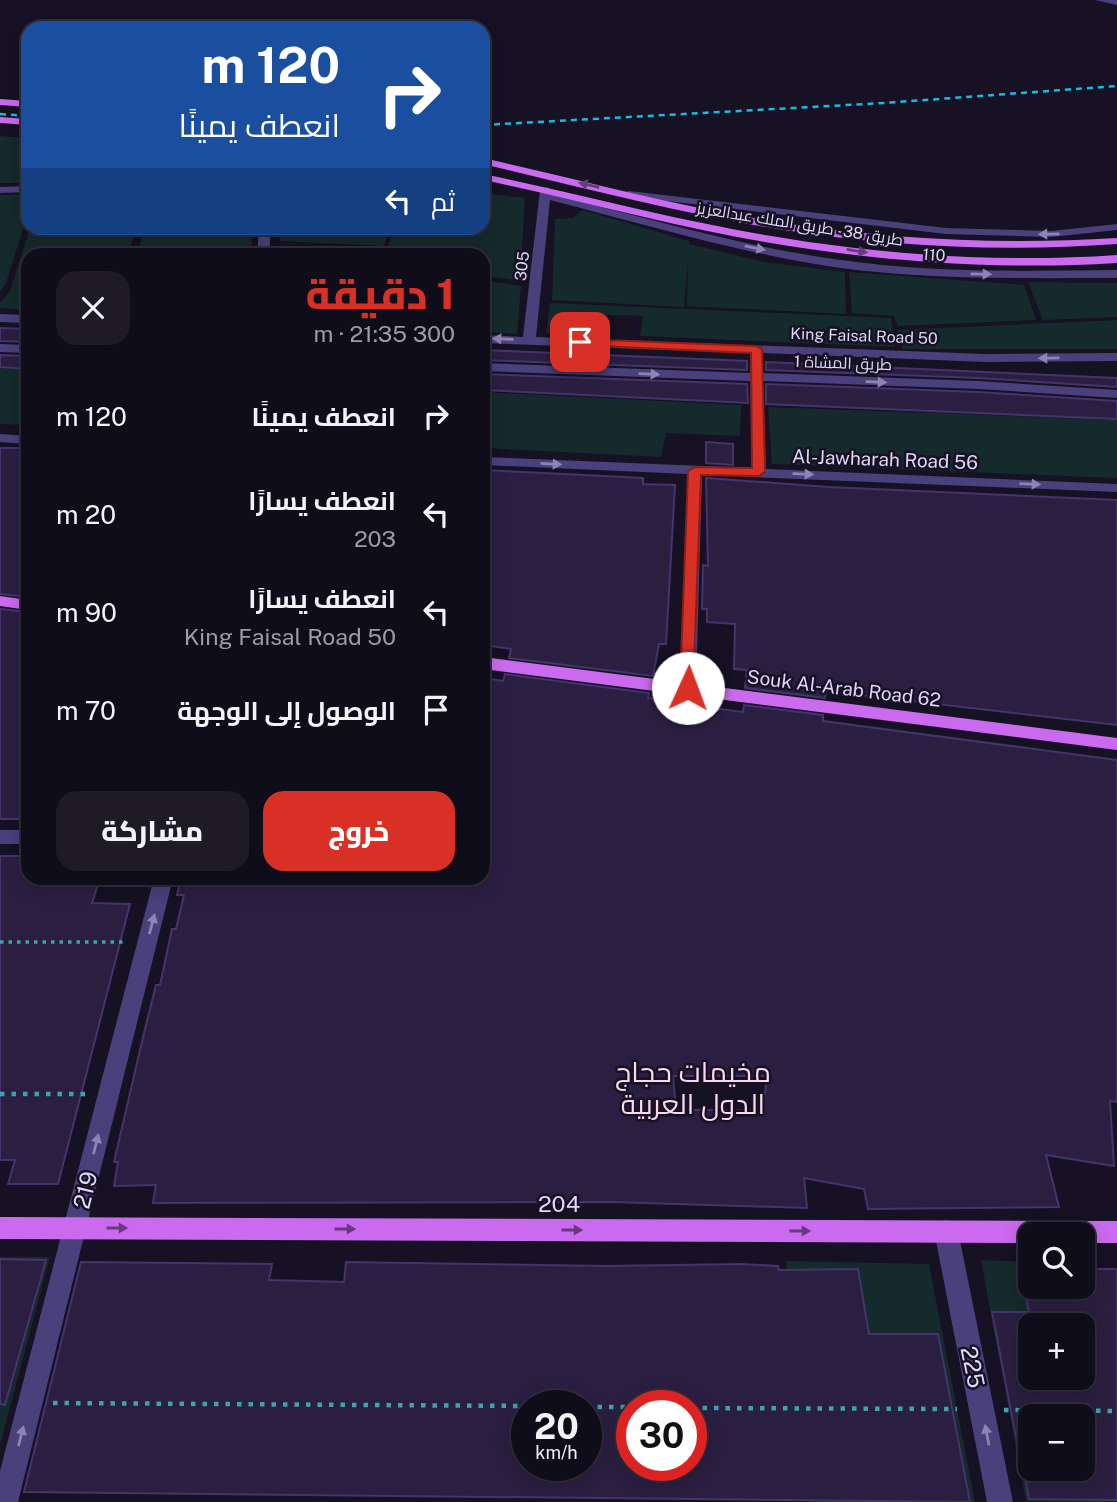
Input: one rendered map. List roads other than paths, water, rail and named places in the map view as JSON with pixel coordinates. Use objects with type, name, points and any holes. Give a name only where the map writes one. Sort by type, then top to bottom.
[{"type":"main road","points":[[0,102],[21,104]]},
{"type":"main road","points":[[0,120],[21,121]]},
{"type":"main road","name":"طريق 38 - طريق الملك عبدالعزيز","points":[[490,163],[779,226],[895,239],[1010,246],[1117,241]]},
{"type":"main road","name":"طريق 38 - طريق الملك عبدالعزيز","points":[[490,179],[724,231],[872,254],[949,261],[1071,263],[1117,259]]},
{"type":"main road","points":[[0,601],[21,604]]},
{"type":"main road","name":"Souk Al-Arab Road 62","points":[[490,664],[1117,744]]},
{"type":"main road","name":"204","points":[[0,1228],[1117,1232]]},
{"type":"street","points":[[1099,0],[1117,2]]},
{"type":"street","points":[[0,190],[21,189]]},
{"type":"street","name":"110","points":[[546,193],[745,246],[841,264],[975,274],[1117,274]]},
{"type":"street","name":"305","points":[[529,341],[546,193]]},
{"type":"street","points":[[629,194],[946,231],[1051,234],[1117,227]]},
{"type":"street","points":[[0,318],[21,319]]},
{"type":"street","name":"King Faisal Road 50","points":[[490,339],[985,358],[1117,357]]},
{"type":"street","points":[[0,348],[21,349]]},
{"type":"street","points":[[756,349],[759,472]]},
{"type":"street","name":"طريق المشاة 1","points":[[490,367],[1117,394]]},
{"type":"street","points":[[0,438],[21,440]]},
{"type":"street","name":"Al-Jawharah Road 56","points":[[490,461],[1117,488]]},
{"type":"street","points":[[688,688],[695,471]]},
{"type":"street","points":[[0,837],[21,838]]},
{"type":"street","name":"219","points":[[5,1502],[162,885]]},
{"type":"street","name":"225","points":[[946,1231],[1000,1502]]},
{"type":"railway","points":[[490,125],[884,103],[1117,86]]},
{"type":"railway","points":[[0,114],[21,116]]},
{"type":"district","name":"مخيمات حجاج الدول العربية","points":[[693,1087]]}]
